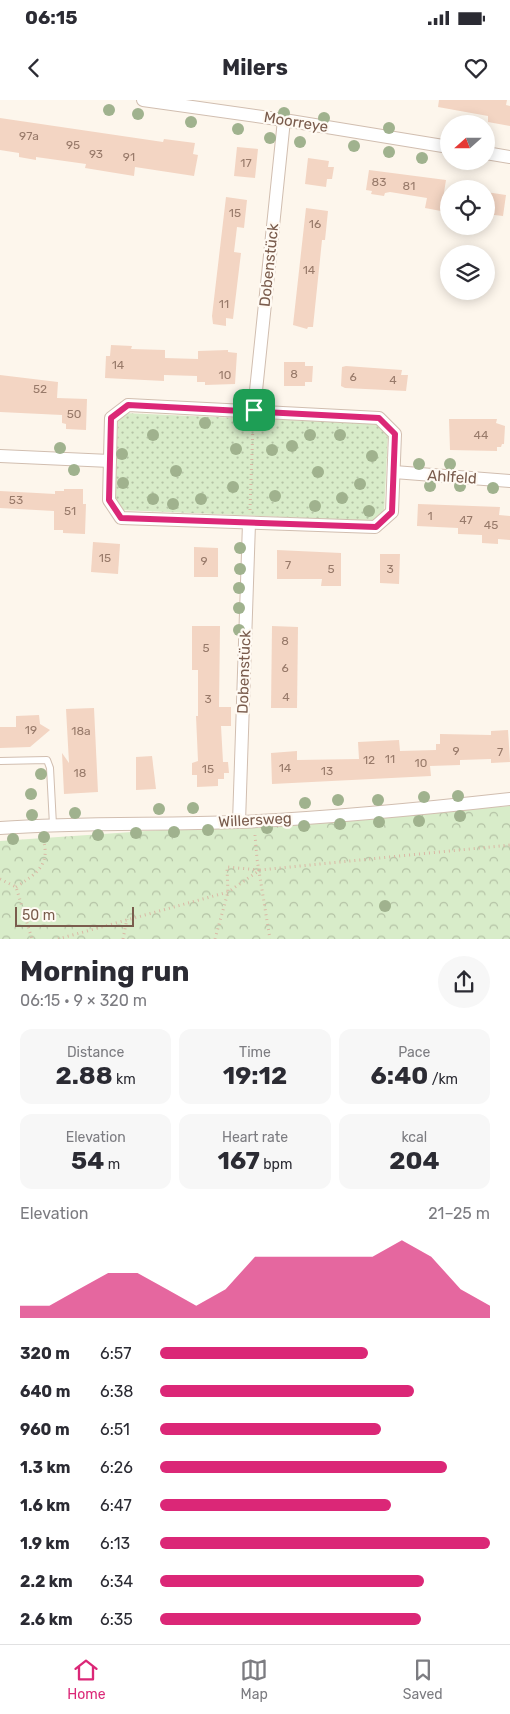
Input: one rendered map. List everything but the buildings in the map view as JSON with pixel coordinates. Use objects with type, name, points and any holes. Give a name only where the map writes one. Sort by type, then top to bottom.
[{"type":"street","name":"Moorreye","points":[[143,100],[284,120],[440,146]]},
{"type":"street","name":"Dobenstück","points":[[254,410],[284,120]]},
{"type":"street","points":[[495,154],[510,157]]},
{"type":"street","points":[[128,405],[254,410],[379,418],[395,434],[392,512],[376,527],[121,518],[109,500],[111,418],[128,405]]},
{"type":"street","points":[[0,456],[110,461]]},
{"type":"street","name":"Ahlfeld","points":[[394,472],[510,481]]},
{"type":"street","name":"Dobenstück","points":[[240,822],[249,523]]},
{"type":"street","name":"Willersweg","points":[[0,828],[39,825],[240,822],[510,799]]},
{"type":"lane","points":[[0,761],[47,760],[50,768],[53,825]]},
{"type":"path","points":[[249,523],[254,410]]},
{"type":"path","points":[[16,886],[39,872],[47,851],[39,825]]},
{"type":"path","points":[[256,836],[270,939]]},
{"type":"path","points":[[215,939],[228,892],[227,867],[260,870],[510,845]]},
{"type":"path","points":[[58,939],[228,892],[260,870]]},
{"type":"path","points":[[0,879],[16,886],[32,939]]},
{"type":"path","points":[[123,939],[127,919]]},
{"type":"green space","points":[[124,413],[381,424],[388,432],[384,515],[377,521],[120,510],[115,504],[118,419]]},
{"type":"green space","points":[[510,806],[510,939],[0,939],[0,841]]},
{"type":"route","points":[[128,405],[254,410],[379,418],[395,434],[392,512],[376,527],[121,518],[109,500],[111,418],[128,405]]}]
